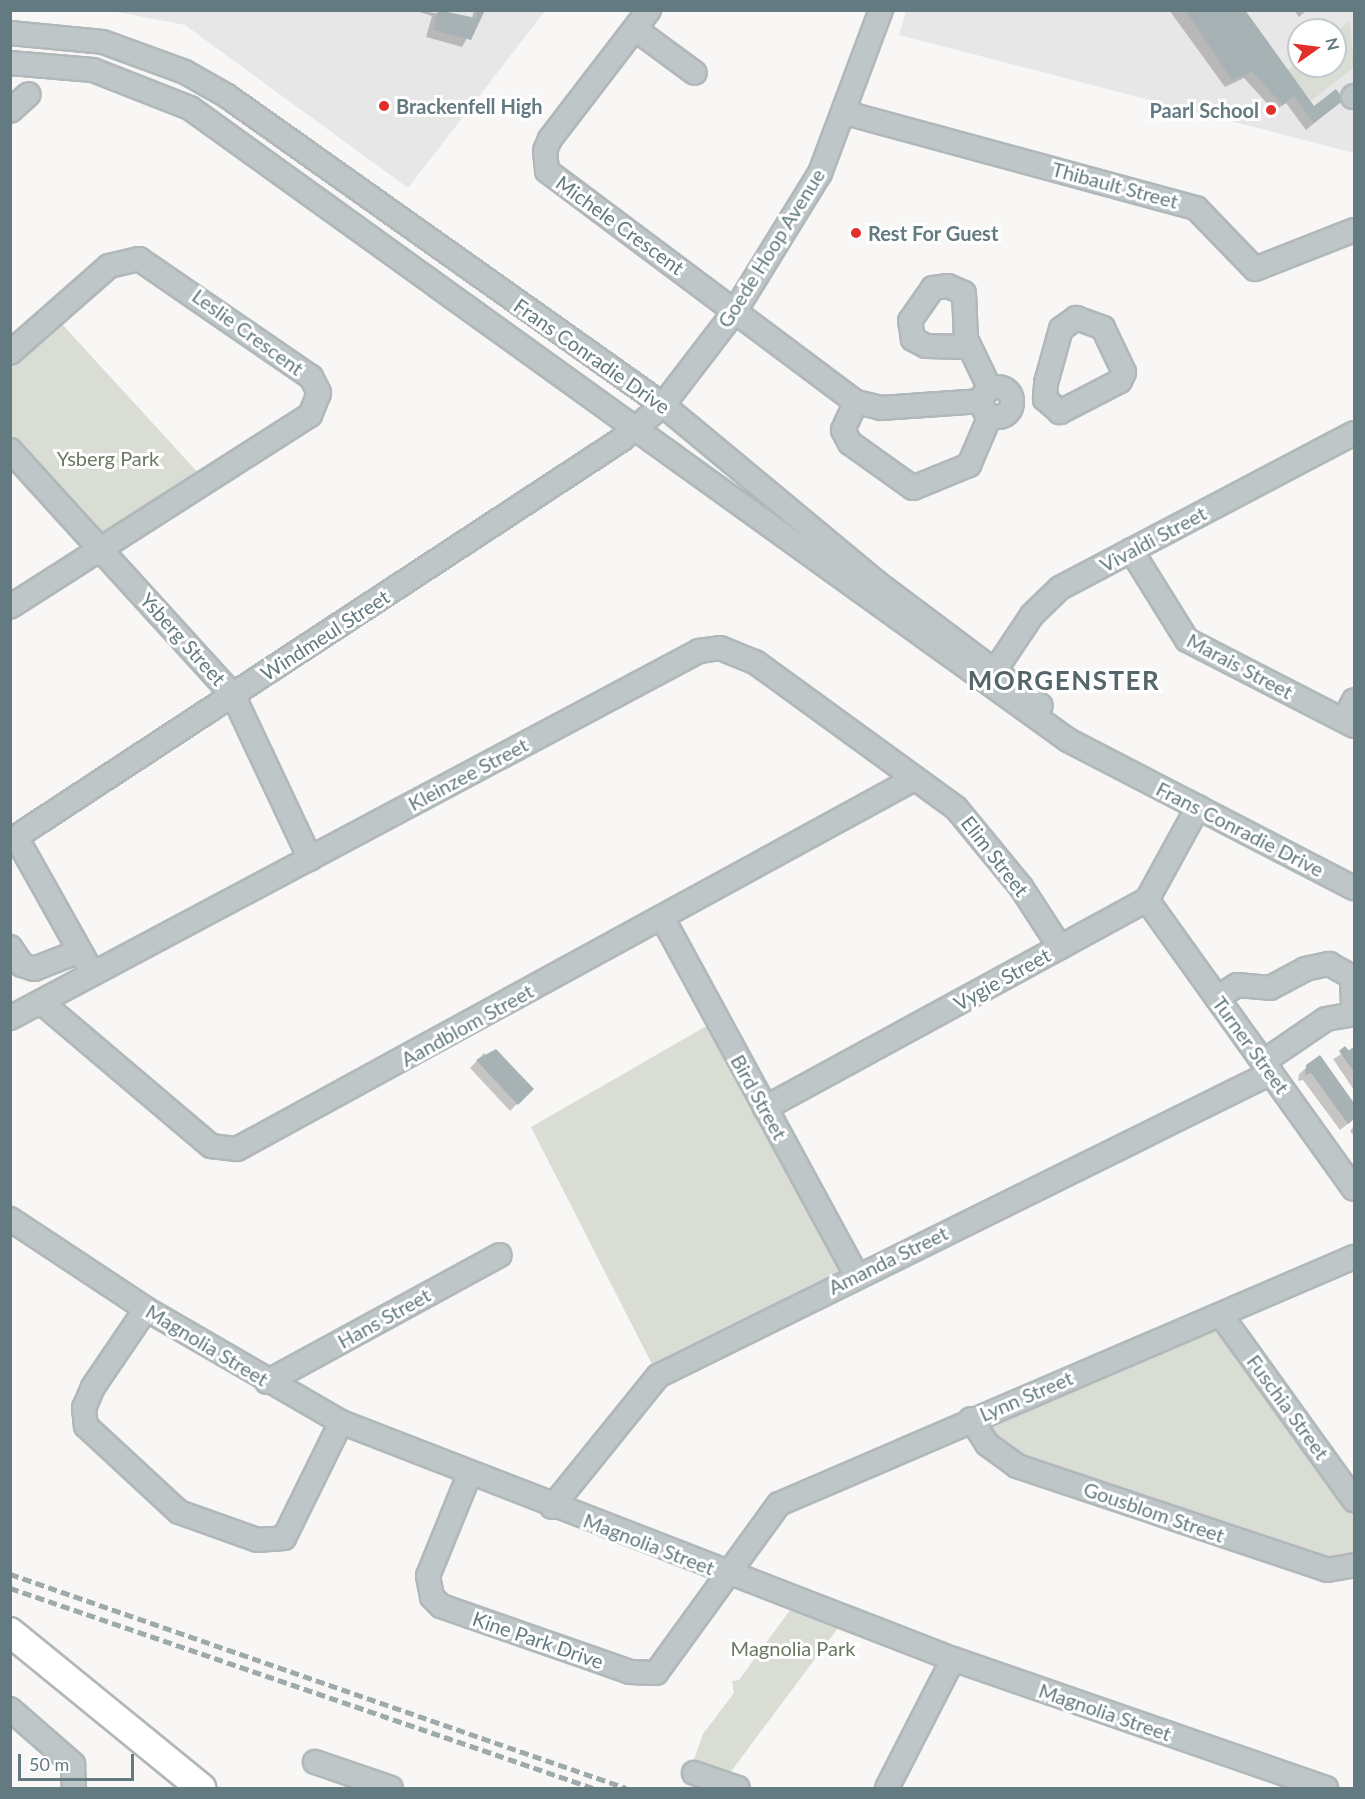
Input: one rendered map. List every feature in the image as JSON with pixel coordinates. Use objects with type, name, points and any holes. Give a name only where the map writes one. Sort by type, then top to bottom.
[{"type":"main road","points":[[10,1632],[201,1788]]},
{"type":"street","name":"Michele Crescent","points":[[649,10],[550,139],[545,151],[547,171],[735,311]]},
{"type":"street","name":"Goede Hoop Avenue","points":[[638,428],[663,405],[735,311],[820,173],[846,113],[881,10]]},
{"type":"street","points":[[635,29],[695,73]]},
{"type":"street","name":"Frans Conradie Drive","points":[[10,33],[103,42],[217,90],[663,405],[1068,740],[1354,888]]},
{"type":"street","name":"Frans Conradie Drive","points":[[10,63],[93,70],[190,108],[638,428],[992,676]]},
{"type":"street","points":[[10,111],[29,94]]},
{"type":"street","name":"Thibault Street","points":[[846,113],[1196,208],[1255,269],[1354,230]]},
{"type":"street","name":"Leslie Crescent","points":[[10,353],[109,266],[140,259],[317,385],[319,400],[310,415],[10,607]]},
{"type":"street","points":[[735,311],[856,402],[881,408],[987,402]]},
{"type":"street","points":[[968,347],[987,402],[1000,417],[1012,403],[1044,394]]},
{"type":"street","points":[[856,402],[843,430],[850,443],[913,488],[969,465],[987,402]]},
{"type":"street","name":"Windmeul Street","points":[[13,839],[638,428]]},
{"type":"street","name":"Vivaldi Street","points":[[992,676],[1047,598],[1131,550],[1354,433]]},
{"type":"street","name":"Ysberg Street","points":[[10,450],[233,695],[310,859]]},
{"type":"street","name":"Marais Street","points":[[1131,550],[1187,640],[1349,723]]},
{"type":"street","name":"Kleinzee Street","points":[[10,1018],[699,651],[731,649],[743,655],[914,779]]},
{"type":"street","points":[[1349,723],[1354,700]]},
{"type":"street","name":"Aandblom Street","points":[[41,1002],[211,1146],[237,1149],[663,919],[914,779]]},
{"type":"street","name":"Elim Street","points":[[914,779],[969,820],[1060,947]]},
{"type":"street","points":[[1147,900],[1198,807]]},
{"type":"street","points":[[13,839],[93,974]]},
{"type":"street","name":"Vygie Street","points":[[765,1108],[1147,900]]},
{"type":"street","name":"Turner Street","points":[[1147,900],[1354,1189]]},
{"type":"street","name":"Bird Street","points":[[663,919],[856,1275]]},
{"type":"street","points":[[10,947],[22,965],[34,969],[80,951]]},
{"type":"street","points":[[1217,998],[1237,985],[1270,988],[1305,969],[1329,964],[1352,977],[1354,1013]]},
{"type":"street","name":"Amanda Street","points":[[552,1507],[658,1376],[1267,1068],[1326,1019],[1354,1013]]},
{"type":"street","name":"Magnolia Street","points":[[14,1229],[267,1382],[341,1422],[469,1475],[953,1659],[1326,1788]]},
{"type":"street","name":"Hans Street","points":[[267,1382],[500,1255]]},
{"type":"street","name":"Lynn Street","points":[[729,1575],[779,1504],[971,1419],[1354,1257]]},
{"type":"street","points":[[146,1309],[93,1387],[84,1407],[86,1426],[179,1512],[257,1540],[284,1538],[341,1422]]},
{"type":"street","name":"Fuschia Street","points":[[1221,1315],[1354,1500]]},
{"type":"street","name":"Gousblom Street","points":[[971,1419],[987,1444],[1017,1466],[1327,1570],[1354,1565]]},
{"type":"street","name":"Kine Park Drive","points":[[469,1475],[428,1576],[432,1597],[441,1606],[645,1674],[664,1667],[729,1575]]},
{"type":"street","points":[[887,1788],[953,1659]]},
{"type":"street","points":[[10,1709],[73,1764],[74,1788]]},
{"type":"street","points":[[315,1762],[391,1788]]},
{"type":"street","points":[[694,1773],[738,1788]]},
{"type":"shaded area","name":"Brackenfell High","points":[[112,11],[545,11],[408,188],[185,25]]},
{"type":"shaded area","name":"Paarl School","points":[[906,11],[1354,11],[1354,153],[899,35]]},
{"type":"green space","points":[[1350,21],[1354,67],[1347,73],[1347,23]]},
{"type":"green space","points":[[1293,78],[1340,78],[1311,101]]},
{"type":"green space","name":"Ysberg Park","points":[[60,322],[202,477],[108,533],[94,528],[11,436],[11,367]]},
{"type":"green space","points":[[717,1020],[856,1275],[658,1376],[531,1127]]},
{"type":"green space","points":[[1221,1315],[1354,1500],[1354,1561],[1346,1568],[1014,1463],[975,1417]]},
{"type":"green space","name":"Magnolia Park","points":[[790,1610],[838,1628],[727,1777],[692,1765],[703,1734],[734,1693],[732,1681],[739,1680]]},
{"type":"building","points":[[438,10],[476,18],[478,10],[485,10],[471,40],[433,30]]},
{"type":"building","points":[[1185,10],[1245,10],[1287,68],[1287,78],[1294,78],[1314,106],[1336,89],[1344,100],[1314,123],[1294,96],[1283,105],[1252,72],[1232,80]]},
{"type":"building","points":[[1345,1046],[1349,1051],[1354,1047],[1354,1072],[1339,1051]]},
{"type":"building","points":[[496,1049],[534,1089],[518,1105],[476,1060]]},
{"type":"building","points":[[1320,1055],[1354,1103],[1354,1119],[1348,1124],[1311,1073],[1305,1075],[1306,1065]]},
{"type":"railway","points":[[10,1574],[626,1788]]},
{"type":"railway","points":[[10,1588],[593,1788]]},
{"type":"place","name":"Brackenfell High","points":[[384,106]]},
{"type":"place","name":"Paarl School","points":[[1271,110]]},
{"type":"place","name":"Rest For Guest","points":[[856,233]]},
{"type":"district","name":"MORGENSTER","points":[[1064,681]]}]
